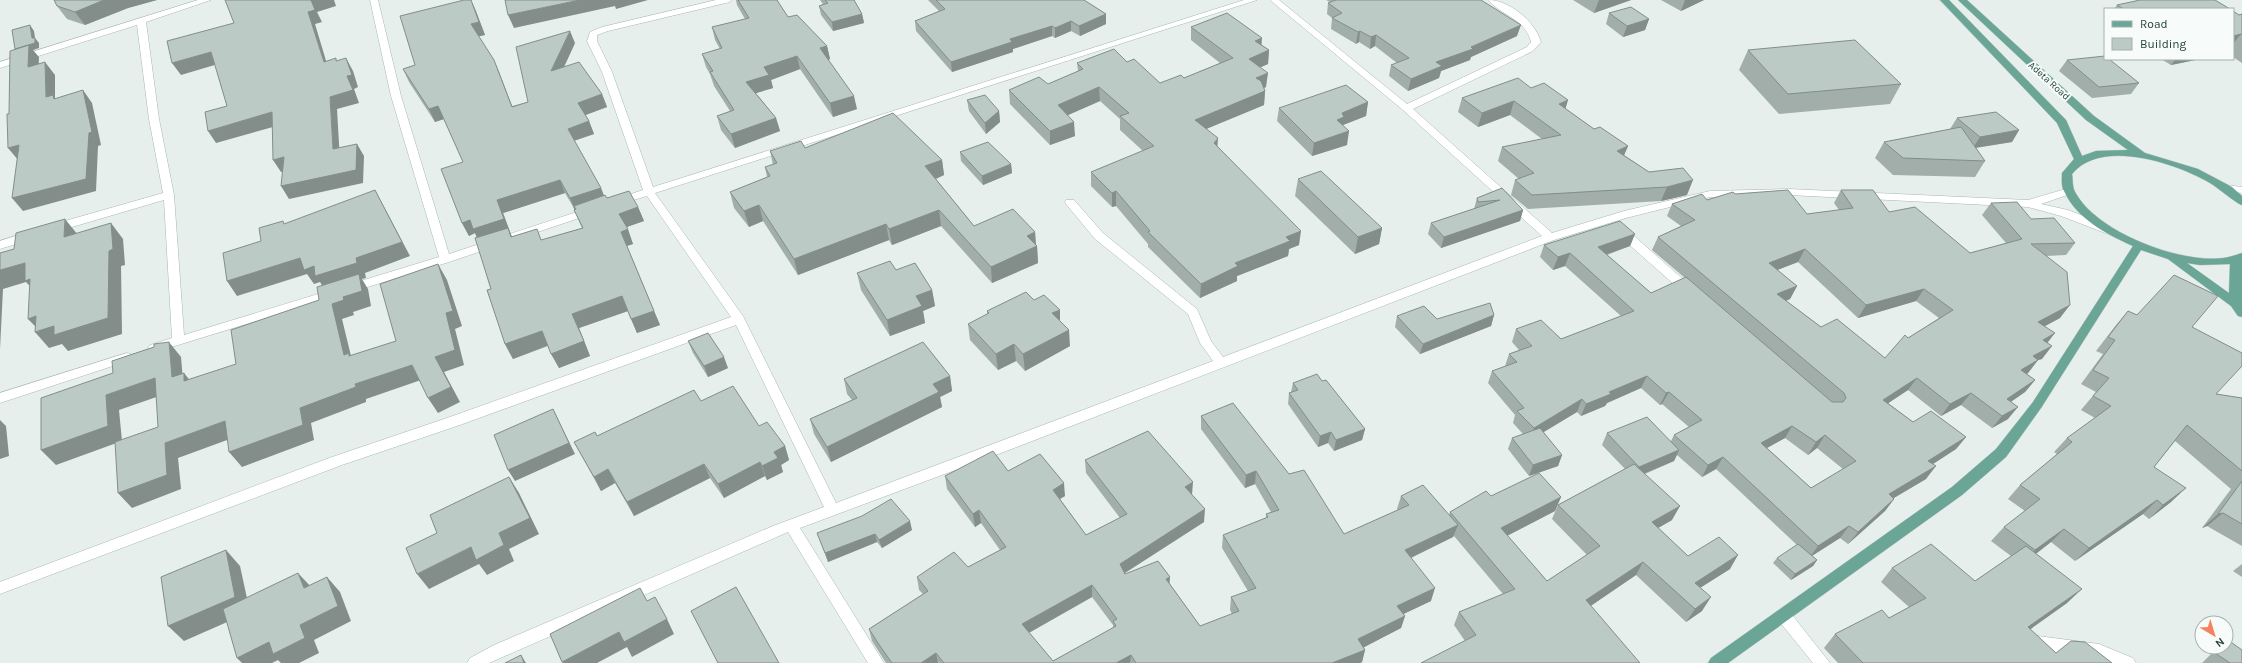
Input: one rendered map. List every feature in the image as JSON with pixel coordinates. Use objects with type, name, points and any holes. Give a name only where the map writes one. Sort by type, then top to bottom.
[{"type":"main road","name":"Adeta Road","points":[[1944,0],[2062,122],[2079,160]]},
{"type":"main road","name":"Adeta Road","points":[[1962,0],[2090,118],[2141,154]]},
{"type":"main road","points":[[2235,303],[2239,258],[2204,262],[2172,256],[2139,245],[2108,230],[2085,212],[2069,192],[2067,173],[2079,160],[2101,153],[2141,154],[2185,167],[2226,188],[2242,202]]},
{"type":"main road","points":[[1716,663],[1784,616],[1957,491],[2002,453],[2037,405],[2139,245]]},
{"type":"main road","points":[[2172,256],[2235,303],[2242,313]]},
{"type":"street","points":[[0,65],[207,0]]},
{"type":"street","points":[[374,0],[396,96],[445,259]]},
{"type":"street","points":[[727,0],[605,29],[593,34],[592,41],[607,72],[648,192],[739,319],[832,509]]},
{"type":"street","points":[[0,398],[178,341],[445,259],[648,192],[1253,0]]},
{"type":"street","points":[[1274,0],[1406,108],[1550,238]]},
{"type":"street","points":[[1406,108],[1530,49],[1536,42],[1535,33],[1528,25],[1492,0]]},
{"type":"street","points":[[141,21],[154,119],[169,195],[178,341]]},
{"type":"street","points":[[2226,188],[2242,190]]},
{"type":"street","points":[[475,663],[698,563],[791,525],[1550,238],[1607,219],[1710,194],[1789,192],[2028,204],[2064,213],[2108,230]]},
{"type":"street","points":[[2028,204],[2069,192]]},
{"type":"street","points":[[0,244],[169,195]]},
{"type":"street","points":[[1070,202],[1099,236],[1194,312],[1206,343],[1221,363]]},
{"type":"street","points":[[1607,219],[1696,297]]},
{"type":"street","points":[[0,588],[337,461],[452,422],[739,319]]},
{"type":"street","points":[[791,525],[876,663]]},
{"type":"street","points":[[1784,616],[1822,663]]},
{"type":"street","points":[[2038,643],[2099,651],[2128,663]]},
{"type":"building","points":[[54,0],[104,0],[75,12],[57,6]]},
{"type":"building","points":[[225,0],[311,0],[315,10],[308,12],[324,62],[336,58],[336,61],[346,58],[352,75],[347,76],[353,90],[330,97],[333,149],[357,144],[356,170],[281,186],[284,157],[273,160],[272,112],[208,131],[205,112],[227,106],[211,52],[172,63],[167,41],[234,23]]},
{"type":"building","points":[[464,0],[471,0],[479,22],[471,24],[494,60],[512,107],[528,102],[516,47],[570,31],[551,71],[579,62],[602,94],[578,103],[589,121],[568,129],[601,188],[570,198],[560,180],[497,200],[504,219],[473,229],[470,220],[462,223],[441,169],[463,162],[438,106],[429,109],[403,69],[415,65],[400,16]]},
{"type":"building","points":[[505,0],[580,0],[508,15]]},
{"type":"building","points":[[738,0],[777,0],[788,17],[797,15],[827,46],[820,48],[854,96],[830,103],[797,56],[764,67],[769,75],[746,82],[776,118],[731,134],[717,116],[734,110],[710,72],[713,71],[702,54],[722,48],[712,27],[749,18]]},
{"type":"building","points":[[825,0],[854,0],[862,14],[832,22],[819,6],[828,3]]},
{"type":"building","points":[[936,0],[1084,0],[1106,14],[1079,26],[1071,21],[1055,28],[1052,26],[1010,39],[1012,42],[951,62],[915,21],[945,9]]},
{"type":"building","points":[[1336,0],[1481,0],[1521,25],[1471,47],[1473,49],[1436,62],[1442,66],[1411,79],[1391,65],[1409,58],[1376,35],[1371,37],[1360,31],[1358,32],[1332,18],[1342,13],[1328,3]]},
{"type":"building","points":[[2140,0],[2215,0],[2228,8],[2122,8],[2117,5]]},
{"type":"building","points":[[1631,7],[1649,19],[1627,26],[1609,13]]},
{"type":"building","points":[[2234,12],[2239,15],[2242,14],[2242,35],[2234,36]]},
{"type":"building","points":[[1227,13],[1262,38],[1255,41],[1269,50],[1249,59],[1268,73],[1256,78],[1261,81],[1265,91],[1195,120],[1218,138],[1214,143],[1301,231],[1286,237],[1290,241],[1235,263],[1238,266],[1201,284],[1148,232],[1150,231],[1116,191],[1112,193],[1091,172],[1154,146],[1120,116],[1129,113],[1099,87],[1058,105],[1074,122],[1050,131],[1009,90],[1039,77],[1048,84],[1083,69],[1077,63],[1114,49],[1127,62],[1134,59],[1160,83],[1181,75],[1184,78],[1233,58],[1191,27]]},
{"type":"building","points":[[30,25],[32,38],[35,38],[35,43],[15,49],[12,30]]},
{"type":"building","points":[[1855,40],[1901,84],[1788,94],[1748,50]]},
{"type":"building","points":[[29,45],[28,67],[45,62],[46,97],[53,95],[54,99],[83,90],[92,132],[89,133],[86,179],[12,198],[19,145],[8,148],[7,114],[9,114],[10,51]]},
{"type":"building","points":[[2104,56],[2104,60],[2110,60],[2139,83],[2099,87],[2067,60]]},
{"type":"building","points":[[1518,78],[1531,88],[1544,83],[1568,100],[1559,104],[1594,129],[1600,127],[1628,146],[1617,151],[1649,172],[1683,168],[1693,180],[1667,187],[1532,195],[1515,180],[1534,173],[1502,147],[1561,135],[1514,101],[1482,113],[1462,98]]},
{"type":"building","points":[[1346,85],[1368,102],[1342,113],[1344,117],[1337,120],[1349,131],[1314,143],[1279,108]]},
{"type":"building","points":[[985,95],[999,111],[985,123],[967,100]]},
{"type":"building","points":[[1996,112],[2019,130],[1980,137],[1957,118]]},
{"type":"building","points":[[893,113],[942,160],[925,166],[974,226],[1013,209],[1035,232],[1027,236],[1037,246],[991,267],[939,210],[889,229],[886,224],[794,259],[759,205],[744,211],[730,192],[770,176],[765,167],[777,163],[770,151],[801,141],[805,148]]},
{"type":"building","points":[[1961,127],[1985,161],[1903,158],[1884,142]]},
{"type":"building","points":[[988,142],[1011,164],[982,176],[960,152]]},
{"type":"building","points":[[1321,171],[1382,228],[1358,237],[1298,179]]},
{"type":"building","points":[[1502,188],[1523,210],[1444,237],[1431,223],[1500,200],[1478,202],[1477,198]]},
{"type":"building","points":[[375,190],[402,242],[356,258],[357,263],[315,276],[314,266],[304,270],[300,258],[227,281],[223,253],[261,241],[259,228],[283,221],[284,224]]},
{"type":"building","points":[[1788,190],[1807,214],[1853,208],[1841,190],[1873,190],[1889,212],[1915,207],[1970,253],[2022,239],[1991,203],[2017,202],[2031,219],[2054,218],[2075,243],[2031,244],[2067,272],[2070,305],[2038,322],[2055,333],[2043,340],[2052,346],[2033,356],[2038,360],[2021,370],[2035,380],[2007,399],[2018,407],[2002,416],[1971,393],[1950,404],[1917,378],[1883,400],[1913,422],[1931,411],[1966,437],[1928,461],[1936,466],[1889,494],[1894,499],[1858,532],[1849,526],[1818,546],[1723,457],[1708,465],[1674,435],[1702,420],[1669,392],[1666,393],[1647,376],[1609,392],[1611,394],[1586,404],[1582,399],[1534,428],[1517,411],[1524,408],[1492,371],[1517,362],[1509,354],[1532,346],[1516,329],[1541,320],[1561,339],[1634,311],[1570,253],[1558,257],[1544,245],[1620,221],[1635,234],[1598,247],[1651,293],[1686,277],[1832,402],[1843,402],[1846,398],[1844,393],[1658,237],[1695,220],[1672,204],[1702,194],[1707,200],[1733,192],[1735,194]],"holes":[[[1805,249],[1866,305],[1924,289],[1953,310],[1908,338],[1905,335],[1885,358],[1837,319],[1821,327],[1777,294],[1797,286],[1769,263]],[[1792,426],[1816,442],[1825,435],[1856,461],[1811,488],[1761,443]]]},
{"type":"building","points":[[629,191],[638,207],[619,214],[628,229],[621,232],[654,311],[631,319],[622,296],[572,314],[584,341],[551,354],[542,331],[505,344],[487,290],[491,289],[475,238],[508,228],[511,237],[537,229],[541,240],[583,228],[574,210],[576,209],[574,206],[605,195],[607,198]]},
{"type":"building","points":[[65,219],[64,237],[111,223],[113,249],[109,251],[108,318],[54,335],[54,326],[35,332],[36,316],[28,319],[30,279],[25,281],[25,263],[0,270],[0,253],[14,249],[16,233]]},
{"type":"building","points":[[890,261],[896,270],[915,263],[932,290],[916,296],[922,306],[887,320],[857,273]]},
{"type":"building","points":[[438,264],[453,311],[446,313],[455,350],[435,357],[451,387],[428,398],[412,365],[355,384],[356,387],[300,408],[303,425],[229,452],[225,421],[165,443],[167,475],[118,493],[115,442],[158,427],[155,378],[106,395],[108,426],[41,450],[41,398],[113,373],[112,361],[154,347],[154,344],[169,342],[172,377],[184,373],[184,381],[236,364],[231,330],[319,300],[317,287],[359,274],[362,291],[343,297],[344,300],[332,304],[344,355],[349,353],[349,356],[396,341],[380,284]]},
{"type":"building","points":[[2174,275],[2218,296],[2192,327],[2242,353],[2242,366],[2216,394],[2242,398],[2242,471],[2187,425],[2154,467],[2186,488],[2163,505],[2157,500],[2089,548],[2064,529],[2035,550],[2004,527],[2040,499],[2020,485],[2072,442],[2067,438],[2111,406],[2093,396],[2109,378],[2093,370],[2115,340],[2108,337],[2128,311],[2137,315]]},
{"type":"building","points":[[1026,292],[1034,300],[1044,295],[1060,310],[1052,313],[1069,330],[1023,354],[1014,344],[996,354],[968,324],[989,313],[987,311]]},
{"type":"building","points":[[1490,303],[1494,315],[1423,344],[1397,316],[1424,306],[1437,319]]},
{"type":"building","points":[[708,333],[724,357],[704,366],[688,341]]},
{"type":"building","points":[[923,342],[950,376],[933,384],[939,392],[827,447],[810,419],[857,398],[844,379]]},
{"type":"building","points":[[1317,374],[1322,381],[1326,380],[1365,429],[1336,440],[1331,432],[1320,436],[1289,393],[1298,390],[1293,383]]},
{"type":"building","points":[[733,386],[759,426],[767,422],[785,446],[774,452],[778,458],[762,466],[760,462],[718,484],[704,464],[627,502],[608,469],[594,477],[574,442],[595,432],[597,436],[694,390],[701,401]]},
{"type":"building","points":[[1233,403],[1289,474],[1304,470],[1344,534],[1409,505],[1401,496],[1423,485],[1458,525],[1405,550],[1435,588],[1397,606],[1405,616],[1358,639],[1365,650],[1332,663],[1136,663],[1131,655],[1116,663],[944,663],[936,653],[921,663],[892,663],[869,629],[928,591],[917,577],[954,552],[968,567],[1006,547],[979,510],[973,514],[945,476],[993,451],[1008,471],[1040,454],[1064,483],[1053,490],[1086,535],[1127,514],[1085,460],[1148,431],[1193,482],[1185,487],[1205,509],[1120,564],[1125,574],[1158,561],[1170,577],[1166,579],[1200,626],[1239,611],[1231,597],[1256,588],[1223,535],[1268,517],[1266,514],[1279,510],[1256,471],[1246,475],[1201,416]],"holes":[[[1092,585],[1117,619],[1113,621],[1116,626],[1053,661],[1022,624]]]},
{"type":"building","points":[[553,409],[569,443],[508,470],[494,435]]},
{"type":"building","points":[[1647,417],[1679,450],[1639,467],[1607,433]]},
{"type":"building","points":[[1540,428],[1562,455],[1533,465],[1512,438]]},
{"type":"building","points":[[1634,464],[1680,506],[1652,522],[1688,556],[1719,537],[1738,555],[1695,583],[1711,597],[1695,609],[1643,562],[1586,600],[1640,663],[1421,663],[1476,635],[1459,612],[1515,589],[1450,512],[1486,491],[1491,496],[1539,473],[1561,497],[1501,528],[1547,581],[1600,546],[1558,505]]},
{"type":"building","points":[[509,477],[530,518],[499,533],[504,545],[476,560],[471,547],[417,574],[406,548],[437,533],[430,515]]},
{"type":"building","points":[[2242,481],[2242,524],[2223,513],[2218,514]]},
{"type":"building","points":[[891,499],[910,521],[879,540],[875,534],[825,553],[817,533],[862,516]]},
{"type":"building","points":[[1798,544],[1817,560],[1795,574],[1777,558]]},
{"type":"building","points":[[1931,544],[1975,581],[2026,546],[2082,589],[2028,627],[2056,653],[2071,641],[2085,642],[2112,663],[1863,663],[1835,634],[1882,610],[1889,618],[1926,598],[1892,568]]},
{"type":"building","points":[[226,550],[235,597],[168,626],[161,577]]},
{"type":"building","points":[[298,573],[304,588],[327,577],[338,606],[300,625],[305,638],[273,654],[269,642],[237,658],[223,609]]},
{"type":"building","points":[[736,587],[779,663],[718,663],[691,611]]},
{"type":"building","points":[[640,588],[647,601],[655,597],[667,619],[624,642],[619,632],[562,662],[550,634]]},
{"type":"building","points":[[2234,644],[2242,650],[2242,663],[2230,663],[2218,655],[2234,655]]},
{"type":"building","points":[[521,655],[524,663],[505,663]]}]
